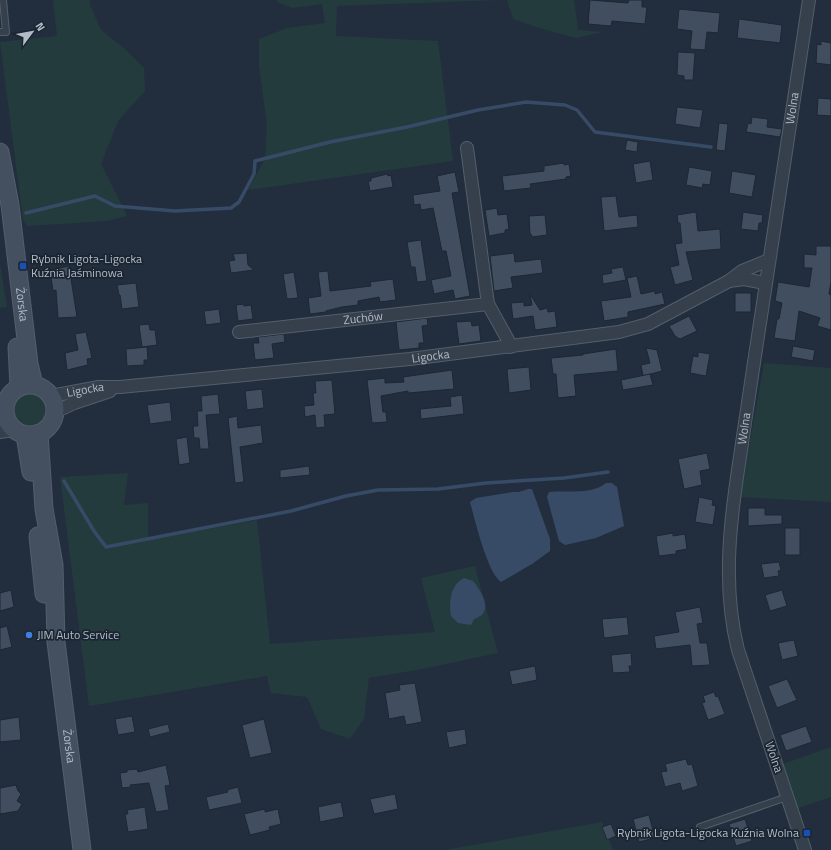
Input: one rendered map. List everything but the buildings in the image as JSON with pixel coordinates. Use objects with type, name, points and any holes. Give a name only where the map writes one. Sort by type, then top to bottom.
[{"type":"main road","name":"Żorska","points":[[0,152],[10,205],[29,364],[27,386]]},
{"type":"main road","name":"Żorska","points":[[0,224],[27,386]]},
{"type":"main road","points":[[27,386],[42,387],[53,404],[51,424],[45,430],[14,427],[5,404],[8,396],[27,386]]},
{"type":"main road","name":"Żorska","points":[[14,427],[33,483],[45,598],[56,642],[82,850]]},
{"type":"street","name":"Wolna","points":[[805,850],[738,650],[732,622],[728,588],[732,516],[765,283],[809,0]]},
{"type":"street","points":[[467,148],[488,304],[508,340],[510,347]]},
{"type":"street","name":"Ligocka","points":[[53,404],[99,387],[120,387],[410,359],[510,347],[636,328],[656,320],[729,281],[742,271],[769,260]]},
{"type":"street","name":"Ligocka","points":[[729,281],[744,279],[765,283]]},
{"type":"street","name":"Zuchów","points":[[239,332],[488,304]]},
{"type":"lane","points":[[0,32],[6,32],[3,0]]},
{"type":"lane","points":[[700,827],[787,798]]},
{"type":"green space","points":[[53,0],[90,0],[90,5],[101,30],[126,50],[144,68],[145,91],[118,121],[101,164],[127,216],[107,221],[27,226],[23,220],[0,42],[57,36]]},
{"type":"green space","points":[[277,0],[499,0],[337,6],[336,36],[438,41],[453,161],[248,190],[265,159],[267,126],[259,65],[259,39],[287,28],[325,23],[322,4],[292,8],[277,2]]},
{"type":"green space","points":[[507,0],[574,0],[578,30],[603,32],[576,38],[539,28],[513,19]]},
{"type":"green space","points":[[0,264],[7,307],[0,308]]},
{"type":"green space","points":[[764,363],[831,368],[831,502],[740,497]]},
{"type":"green space","points":[[30,392],[40,395],[45,400],[48,410],[45,420],[40,425],[30,428],[20,425],[15,420],[12,410],[15,400],[20,395]]},
{"type":"green space","points":[[128,473],[124,505],[148,503],[148,540],[257,520],[270,644],[435,632],[421,578],[475,566],[498,653],[422,669],[369,678],[364,719],[350,739],[321,729],[307,697],[271,693],[267,676],[89,706],[60,477]]},
{"type":"green space","points":[[831,747],[831,797],[798,808],[783,764]]},
{"type":"green space","points":[[602,822],[613,850],[445,850]]},
{"type":"water","points":[[606,483],[612,483],[617,487],[624,526],[596,538],[565,545],[559,541],[547,497],[549,492],[586,491],[600,487]]},
{"type":"water","points":[[532,489],[550,539],[550,551],[532,564],[501,582],[491,568],[486,557],[470,502],[476,498],[519,492]]},
{"type":"water","points":[[464,578],[474,582],[484,599],[485,604],[482,614],[474,619],[471,625],[458,623],[451,616],[450,605],[453,589],[459,581]]},
{"type":"waterway","points":[[26,213],[95,196],[115,206],[175,211],[231,208],[239,202],[254,174],[255,161],[330,142],[407,127],[478,110],[526,102],[565,105],[577,110],[595,132],[711,147]]},
{"type":"waterway","points":[[64,481],[94,531],[106,547],[291,511],[346,496],[378,490],[438,489],[486,483],[564,478],[608,472]]},
{"type":"place","name":"Rybnik Ligota-Ligocka Kuźnia Jaśminowa","points":[[23,266]]},
{"type":"place","name":"JIM Auto Service","points":[[29,635]]},
{"type":"place","name":"Rybnik Ligota-Ligocka Kuźnia Wolna","points":[[807,833]]}]
